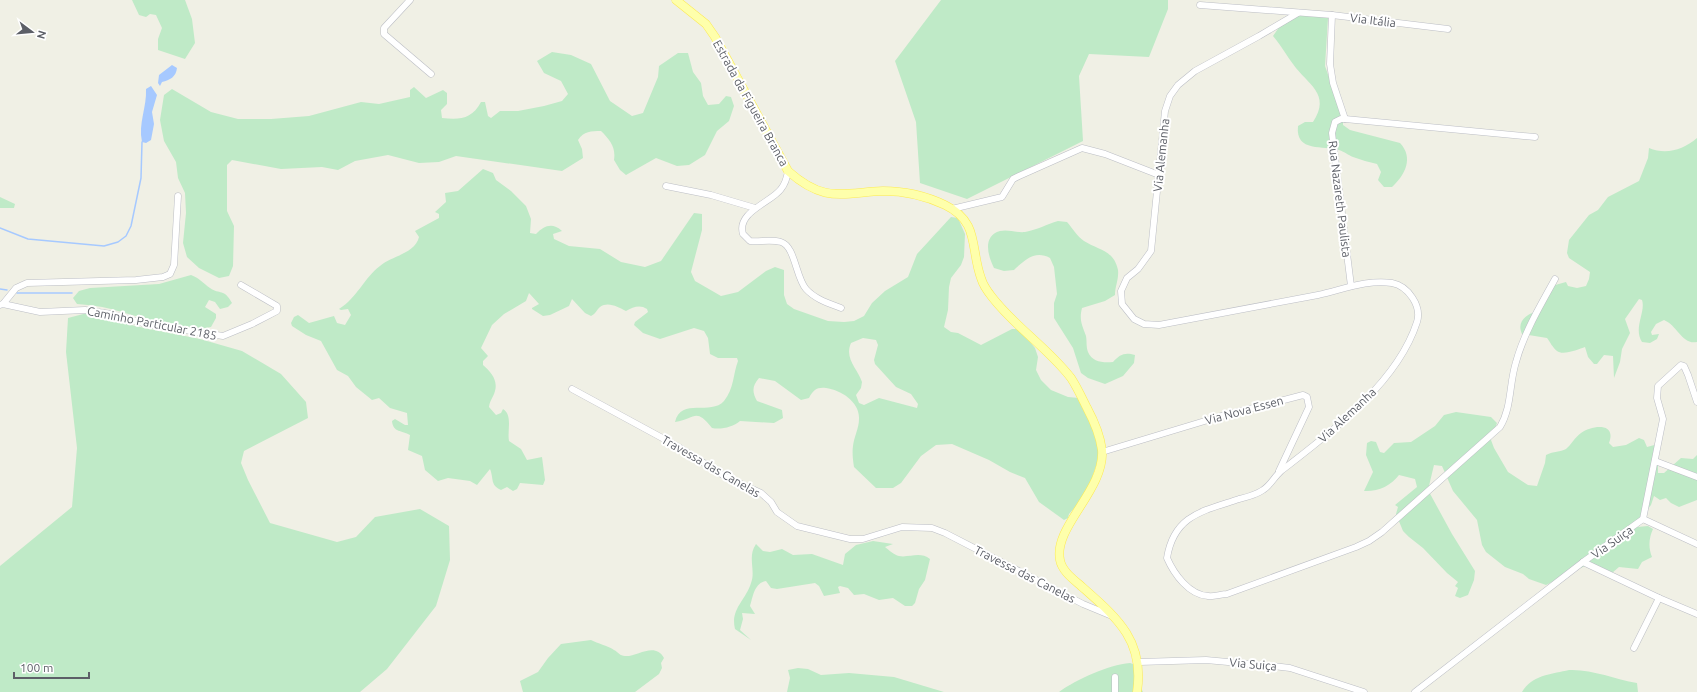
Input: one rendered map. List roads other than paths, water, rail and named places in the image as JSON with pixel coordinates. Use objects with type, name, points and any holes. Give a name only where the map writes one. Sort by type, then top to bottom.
[{"type":"main road","name":"Estrada da Figueira Branca","points":[[676,0],[706,24],[715,37],[788,172],[808,187],[826,194],[902,192],[921,196],[952,209],[961,216],[969,227],[981,280],[994,299],[1071,378],[1097,429],[1102,452],[1092,487],[1062,537],[1059,548],[1059,558],[1063,567],[1070,576],[1114,617],[1130,640],[1139,662],[1137,692]]},
{"type":"street","points":[[410,0],[384,28],[384,34],[431,74]]},
{"type":"street","name":"Via Itália","points":[[1200,5],[1332,15],[1448,29]]},
{"type":"street","name":"Via Alemanha","points":[[1298,13],[1194,71],[1178,85],[1170,96],[1165,111],[1150,251],[1138,269],[1127,278],[1121,291],[1122,304],[1126,311],[1134,319],[1144,324],[1159,325],[1321,294],[1351,286],[1383,282],[1394,284],[1405,289],[1417,308],[1418,320],[1413,334],[1399,359],[1375,391],[1339,424],[1279,473],[1268,486],[1257,494],[1208,509],[1192,516],[1181,524],[1174,537],[1167,558],[1173,570],[1190,588],[1199,594],[1209,596],[1227,594],[1356,547],[1382,532],[1500,427],[1506,418],[1510,401],[1510,384],[1522,343],[1555,279]]},
{"type":"street","points":[[1332,15],[1330,64],[1333,83],[1345,119],[1535,137]]},
{"type":"street","name":"Rua Nazareth Paulista","points":[[1345,119],[1335,122],[1332,133],[1351,286]]},
{"type":"street","points":[[952,209],[1002,197],[1013,179],[1082,148],[1105,154],[1159,175]]},
{"type":"street","points":[[788,172],[781,189],[774,196],[755,208],[749,214],[742,226],[742,231],[750,240],[777,241],[786,244],[797,274],[805,289],[817,299],[841,308]]},
{"type":"street","points":[[666,186],[711,195],[755,208]]},
{"type":"street","points":[[2,304],[16,288],[27,283],[136,280],[163,277],[170,274],[174,265],[178,196]]},
{"type":"street","name":"Caminho Particular 2185","points":[[2,304],[40,312],[85,310],[111,314],[146,324],[223,336],[252,324],[277,311],[277,306],[241,285]]},
{"type":"street","name":"Via Suiça","points":[[1414,692],[1583,562],[1644,519],[1663,419],[1657,398],[1658,386],[1676,368],[1680,365],[1684,366],[1697,402]]},
{"type":"street","name":"Travessa das Canelas","points":[[572,389],[677,446],[726,477],[761,493],[771,502],[777,512],[797,526],[850,539],[863,540],[902,527],[932,528],[946,533],[1083,604],[1114,617]]},
{"type":"street","name":"Via Nova Essen","points":[[1102,452],[1218,417],[1303,395],[1309,401],[1309,407],[1279,473]]},
{"type":"street","points":[[1655,461],[1697,477]]},
{"type":"street","points":[[1644,519],[1697,544]]},
{"type":"street","points":[[1583,562],[1659,598],[1697,614]]},
{"type":"street","points":[[1634,648],[1659,598]]},
{"type":"street","name":"Via Suiça","points":[[1139,662],[1206,660],[1290,668],[1364,692]]},
{"type":"street","points":[[1115,677],[1115,692]]},
{"type":"water","points":[[172,65],[177,68],[174,76],[162,82],[160,86],[158,83],[159,75]]},
{"type":"water","points":[[151,86],[157,95],[152,112],[154,124],[151,140],[146,143],[142,142],[141,128],[146,89]]},
{"type":"waterway","points":[[0,228],[28,239],[104,246],[118,242],[126,236],[131,226],[141,178],[142,142]]},
{"type":"waterway","points":[[0,289],[7,290]]},
{"type":"waterway","points":[[17,293],[72,293]]}]
